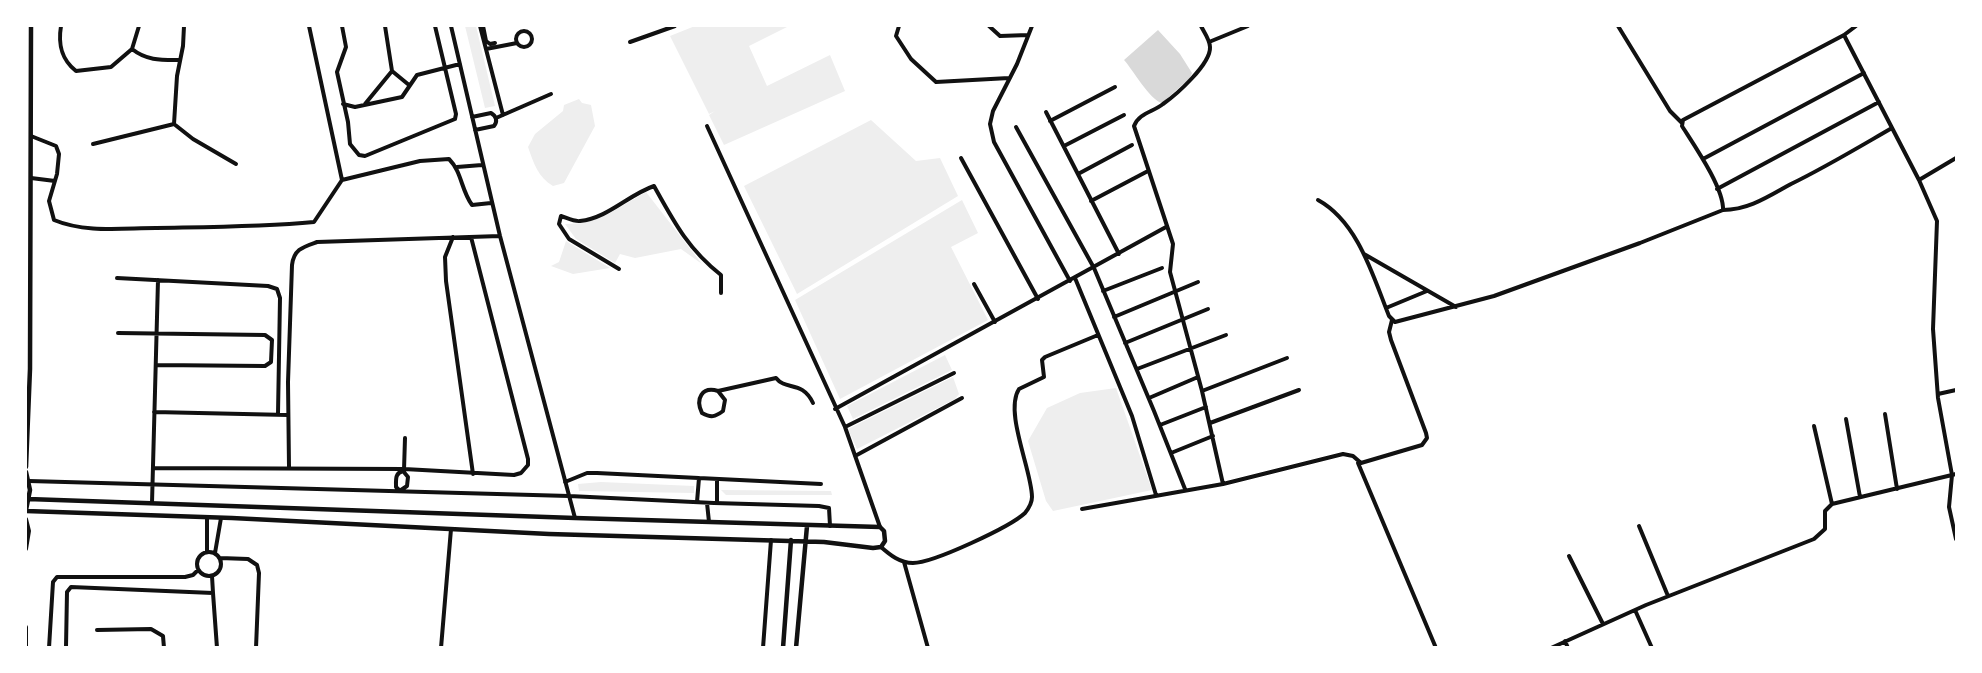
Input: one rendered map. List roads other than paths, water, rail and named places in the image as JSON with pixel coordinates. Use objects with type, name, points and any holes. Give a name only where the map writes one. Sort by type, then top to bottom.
[{"type":"street","points":[[31,26],[26,469],[29,481],[26,511],[549,534],[791,540],[881,547],[891,556],[904,561],[922,561],[944,555],[1000,527],[1026,511],[1032,497],[1018,438],[1017,393],[1019,389],[1044,377],[1041,364],[1045,357],[1098,335]]},
{"type":"street","points":[[61,26],[63,58],[76,70],[111,68],[132,49],[140,26]]},
{"type":"street","points":[[174,124],[177,76],[184,26]]},
{"type":"street","points":[[309,26],[342,180]]},
{"type":"street","points":[[342,26],[346,47],[337,72],[350,144],[359,155],[365,156],[455,119],[456,114],[435,26]]},
{"type":"street","points":[[385,26],[392,70],[409,85]]},
{"type":"street","points":[[451,26],[491,203],[575,518]]},
{"type":"street","points":[[482,26],[486,41],[490,44],[495,43]]},
{"type":"street","points":[[482,26],[502,115]]},
{"type":"street","points":[[630,42],[675,26]]},
{"type":"street","points":[[899,26],[896,36],[911,59],[936,82],[1010,78]]},
{"type":"street","points":[[989,26],[1000,36],[1028,35]]},
{"type":"street","points":[[1032,26],[993,111],[990,124],[991,133],[1070,281]]},
{"type":"street","points":[[1201,26],[1209,42],[1208,57],[1199,70],[1163,104],[1136,120],[1134,126],[1173,244],[1170,272],[1190,351],[1203,391],[1223,484]]},
{"type":"street","points":[[1209,42],[1248,26]]},
{"type":"street","points":[[1618,26],[1670,111],[1682,122],[1718,189],[1723,210]]},
{"type":"street","points":[[1682,122],[1856,26]]},
{"type":"street","points":[[486,49],[517,43],[524,47],[532,39],[530,34],[524,31],[519,33],[516,38],[517,43]]},
{"type":"street","points":[[1844,34],[1919,180],[1937,221],[1932,329],[1938,394],[1954,474],[1949,507],[1956,539]]},
{"type":"street","points":[[132,49],[141,56],[153,60],[180,60]]},
{"type":"street","points":[[344,104],[355,107],[402,97],[417,75],[460,64]]},
{"type":"street","points":[[365,105],[392,70]]},
{"type":"street","points":[[1703,159],[1864,73]]},
{"type":"street","points":[[1050,121],[1115,87]]},
{"type":"street","points":[[475,130],[494,126],[496,118],[551,94]]},
{"type":"street","points":[[1718,189],[1879,102]]},
{"type":"street","points":[[472,117],[490,112],[496,118]]},
{"type":"street","points":[[1046,112],[1119,254]]},
{"type":"street","points":[[1064,147],[1124,115]]},
{"type":"street","points":[[93,144],[174,124]]},
{"type":"street","points":[[174,124],[193,139],[236,164]]},
{"type":"street","points":[[707,126],[845,427],[880,527],[884,531],[885,541],[881,547]]},
{"type":"street","points":[[1016,127],[1094,268],[1185,489]]},
{"type":"street","points":[[1318,200],[1346,226],[1364,254],[1392,320],[1398,323],[1511,291],[1723,210],[1743,208],[1893,128]]},
{"type":"street","points":[[31,136],[56,146],[58,154],[55,181],[49,201],[54,220],[68,225],[110,228],[230,227],[314,222],[342,180],[420,161],[449,159],[457,167],[465,196],[472,205],[491,203]]},
{"type":"street","points":[[1078,174],[1132,145]]},
{"type":"street","points":[[961,158],[1038,299]]},
{"type":"street","points":[[1919,180],[1956,158]]},
{"type":"street","points":[[457,167],[482,165]]},
{"type":"street","points":[[1091,201],[1148,171]]},
{"type":"street","points":[[31,178],[55,181]]},
{"type":"street","points":[[618,269],[569,239],[559,224],[561,216],[579,221],[609,212],[641,190],[654,186],[680,232],[701,260],[722,275],[721,293]]},
{"type":"street","points":[[836,409],[1166,227]]},
{"type":"street","points":[[289,467],[292,265],[293,256],[298,250],[317,242],[500,236]]},
{"type":"street","points":[[453,237],[445,257],[446,281],[473,474]]},
{"type":"street","points":[[153,468],[289,467],[514,475],[526,469],[528,459],[471,237]]},
{"type":"street","points":[[1364,254],[1456,307]]},
{"type":"street","points":[[1103,291],[1162,268]]},
{"type":"street","points":[[117,278],[268,286],[277,289],[280,298],[278,414]]},
{"type":"street","points":[[1075,278],[1131,416],[1156,495]]},
{"type":"street","points":[[152,503],[158,280]]},
{"type":"street","points":[[1114,317],[1198,282]]},
{"type":"street","points":[[974,284],[995,322]]},
{"type":"street","points":[[1386,308],[1427,291]]},
{"type":"street","points":[[1125,343],[1208,309]]},
{"type":"street","points":[[1358,462],[1417,448],[1427,438],[1391,340],[1389,332],[1392,320]]},
{"type":"street","points":[[118,333],[266,335],[272,340],[271,362],[265,366],[156,364]]},
{"type":"street","points":[[1137,369],[1190,351],[1226,335]]},
{"type":"street","points":[[1203,391],[1287,358]]},
{"type":"street","points":[[845,427],[954,373]]},
{"type":"street","points":[[1149,398],[1198,377]]},
{"type":"street","points":[[718,391],[725,400],[723,411],[715,417],[709,417],[702,413],[699,406],[699,398],[704,391],[712,389],[718,391],[776,378],[779,382],[794,385],[805,391],[813,403]]},
{"type":"street","points":[[1210,423],[1299,390]]},
{"type":"street","points":[[1938,394],[1956,390]]},
{"type":"street","points":[[855,456],[962,398]]},
{"type":"street","points":[[1160,425],[1206,407]]},
{"type":"street","points":[[154,412],[288,415]]},
{"type":"street","points":[[1886,414],[1897,489]]},
{"type":"street","points":[[1846,419],[1860,496]]},
{"type":"street","points":[[1814,426],[1832,504]]},
{"type":"street","points":[[1171,453],[1214,436]]},
{"type":"street","points":[[400,491],[407,486],[408,476],[404,470],[405,438]]},
{"type":"street","points":[[1082,509],[1223,484],[1343,454],[1353,456],[1358,462],[1436,648]]},
{"type":"street","points":[[400,491],[396,487],[396,476],[404,470]]},
{"type":"street","points":[[565,482],[587,473],[821,484]]},
{"type":"street","points":[[1551,648],[1668,596],[1814,539],[1825,529],[1825,510],[1832,504],[1954,474]]},
{"type":"street","points":[[697,502],[699,478]]},
{"type":"street","points":[[717,479],[717,503]]},
{"type":"street","points":[[29,481],[569,496],[826,506],[830,511],[830,526]]},
{"type":"street","points":[[28,499],[880,527]]},
{"type":"street","points":[[707,503],[709,522]]},
{"type":"street","points":[[370,525],[372,511]]},
{"type":"street","points":[[207,518],[207,552]]},
{"type":"street","points":[[215,553],[221,518]]},
{"type":"street","points":[[26,519],[29,531],[26,549]]},
{"type":"street","points":[[796,648],[807,526]]},
{"type":"street","points":[[1639,526],[1668,596]]},
{"type":"street","points":[[441,648],[451,529]]},
{"type":"street","points":[[763,648],[771,540]]},
{"type":"street","points":[[783,648],[791,540]]},
{"type":"street","points":[[207,552],[215,553],[220,558],[221,569],[212,576],[204,576],[198,570],[198,558],[207,552]]},
{"type":"street","points":[[1569,556],[1603,624]]},
{"type":"street","points":[[220,558],[248,559],[257,565],[259,573],[256,648]]},
{"type":"street","points":[[904,561],[928,648]]},
{"type":"street","points":[[50,648],[53,582],[57,578],[185,577],[198,570]]},
{"type":"street","points":[[212,576],[217,648]]},
{"type":"street","points":[[66,647],[67,592],[71,587],[213,593]]},
{"type":"street","points":[[1635,610],[1652,648]]},
{"type":"street","points":[[26,627],[26,648]]},
{"type":"street","points":[[97,630],[151,629],[161,633],[164,648]]},
{"type":"street","points":[[1565,641],[1568,648]]}]
